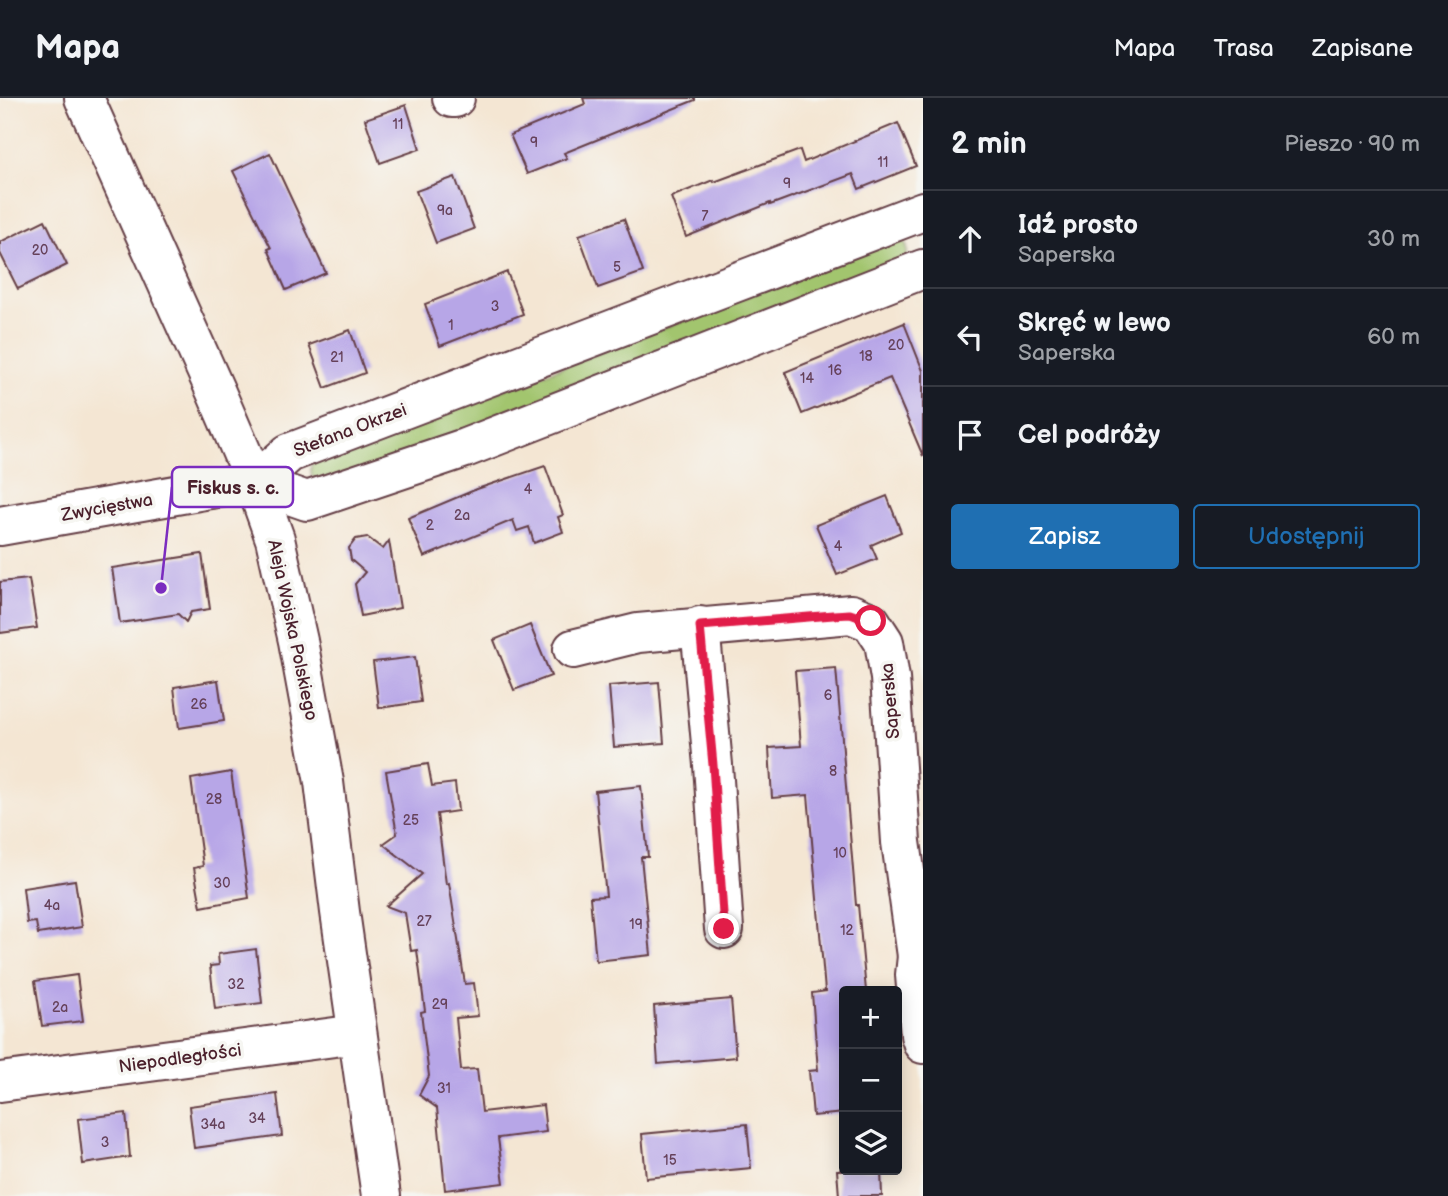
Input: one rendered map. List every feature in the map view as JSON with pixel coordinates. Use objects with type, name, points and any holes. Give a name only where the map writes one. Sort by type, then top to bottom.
[{"type":"street","name":"Aleja Wojska Polskiego","points":[[84,98],[210,378],[255,483],[275,540],[298,641],[324,782],[381,1196]]},
{"type":"street","name":"Stefana Okrzei","points":[[255,483],[289,453],[920,220]]},
{"type":"street","points":[[255,483],[307,502],[465,448],[923,269]]},
{"type":"street","name":"Zwycięstwa","points":[[0,526],[255,483]]},
{"type":"street","name":"Saperska","points":[[573,649],[638,632],[700,626],[850,614],[871,621],[884,642],[890,678],[901,842],[920,956],[915,975],[923,1044]]},
{"type":"street","points":[[700,626],[724,929]]},
{"type":"street","name":"Niepodległości","points":[[1,1074],[357,1034]]},
{"type":"green space","points":[[900,237],[907,246],[906,259],[326,485],[312,475],[312,463]]},
{"type":"building","points":[[583,98],[695,100],[564,153],[567,158],[527,174],[510,135],[585,104]]},
{"type":"building","points":[[406,105],[420,149],[380,163],[365,119]]},
{"type":"building","points":[[898,123],[916,166],[859,189],[853,174],[770,203],[686,237],[671,197],[800,150],[804,162]]},
{"type":"building","points":[[270,153],[326,273],[286,290],[268,249],[271,248],[233,171]]},
{"type":"building","points":[[455,177],[474,229],[436,243],[416,191]]},
{"type":"building","points":[[624,219],[643,272],[598,288],[579,235]]},
{"type":"building","points":[[45,220],[67,265],[18,289],[0,253],[0,242]]},
{"type":"building","points":[[507,272],[523,314],[440,346],[425,304]]},
{"type":"building","points":[[904,323],[923,371],[923,456],[890,378],[802,414],[785,372]]},
{"type":"building","points":[[350,330],[365,373],[325,388],[309,345]]},
{"type":"building","points":[[545,466],[563,515],[558,517],[563,532],[534,543],[529,527],[517,531],[513,520],[424,557],[408,518],[477,489]]},
{"type":"building","points":[[887,496],[901,532],[871,545],[877,559],[837,575],[816,525]]},
{"type":"building","points":[[367,537],[383,549],[389,541],[400,608],[361,616],[355,584],[365,572],[351,560],[349,548],[356,539]]},
{"type":"building","points":[[202,554],[210,609],[191,612],[186,622],[178,614],[120,623],[112,568]]},
{"type":"building","points":[[29,579],[37,628],[0,633],[0,582]]},
{"type":"building","points":[[530,625],[551,676],[514,690],[494,640]]},
{"type":"building","points":[[415,657],[421,702],[379,708],[373,662]]},
{"type":"building","points":[[836,668],[866,986],[839,986],[839,1113],[813,1116],[809,1071],[818,1070],[812,993],[827,991],[808,795],[772,798],[769,748],[801,746],[795,671]]},
{"type":"building","points":[[218,680],[224,721],[179,728],[174,687]]},
{"type":"building","points":[[659,682],[664,743],[614,747],[609,686]]},
{"type":"building","points":[[428,764],[432,786],[455,783],[458,811],[437,814],[446,884],[449,883],[465,984],[474,983],[478,1016],[456,1018],[461,1070],[477,1069],[482,1112],[543,1105],[546,1132],[498,1138],[504,1183],[445,1190],[437,1108],[419,1095],[429,1076],[421,1012],[425,1011],[417,950],[411,951],[405,913],[386,906],[422,874],[383,844],[397,834],[386,771]]},
{"type":"building","points":[[231,772],[249,898],[201,907],[194,868],[203,866],[191,779]]},
{"type":"building","points":[[641,786],[648,857],[641,857],[651,955],[596,961],[590,897],[606,896],[595,791]]},
{"type":"building","points":[[75,880],[82,927],[38,934],[36,922],[27,923],[23,888]]},
{"type":"building","points":[[256,949],[262,1003],[215,1009],[210,966],[219,965],[218,954]]},
{"type":"building","points":[[77,975],[83,1021],[42,1026],[35,981]]},
{"type":"building","points":[[731,999],[736,1057],[658,1064],[654,1006]]},
{"type":"building","points":[[277,1094],[282,1136],[194,1148],[189,1106]]},
{"type":"building","points":[[126,1113],[130,1157],[83,1164],[78,1119]]},
{"type":"building","points":[[747,1124],[751,1168],[646,1178],[642,1134]]},
{"type":"building","points":[[837,1170],[839,1175],[881,1175],[882,1196],[839,1196]]},
{"type":"place","name":"Fiskus s. c.","points":[[161,588]]},
{"type":"route","points":[[724,929],[700,626],[850,614],[871,621]]}]
